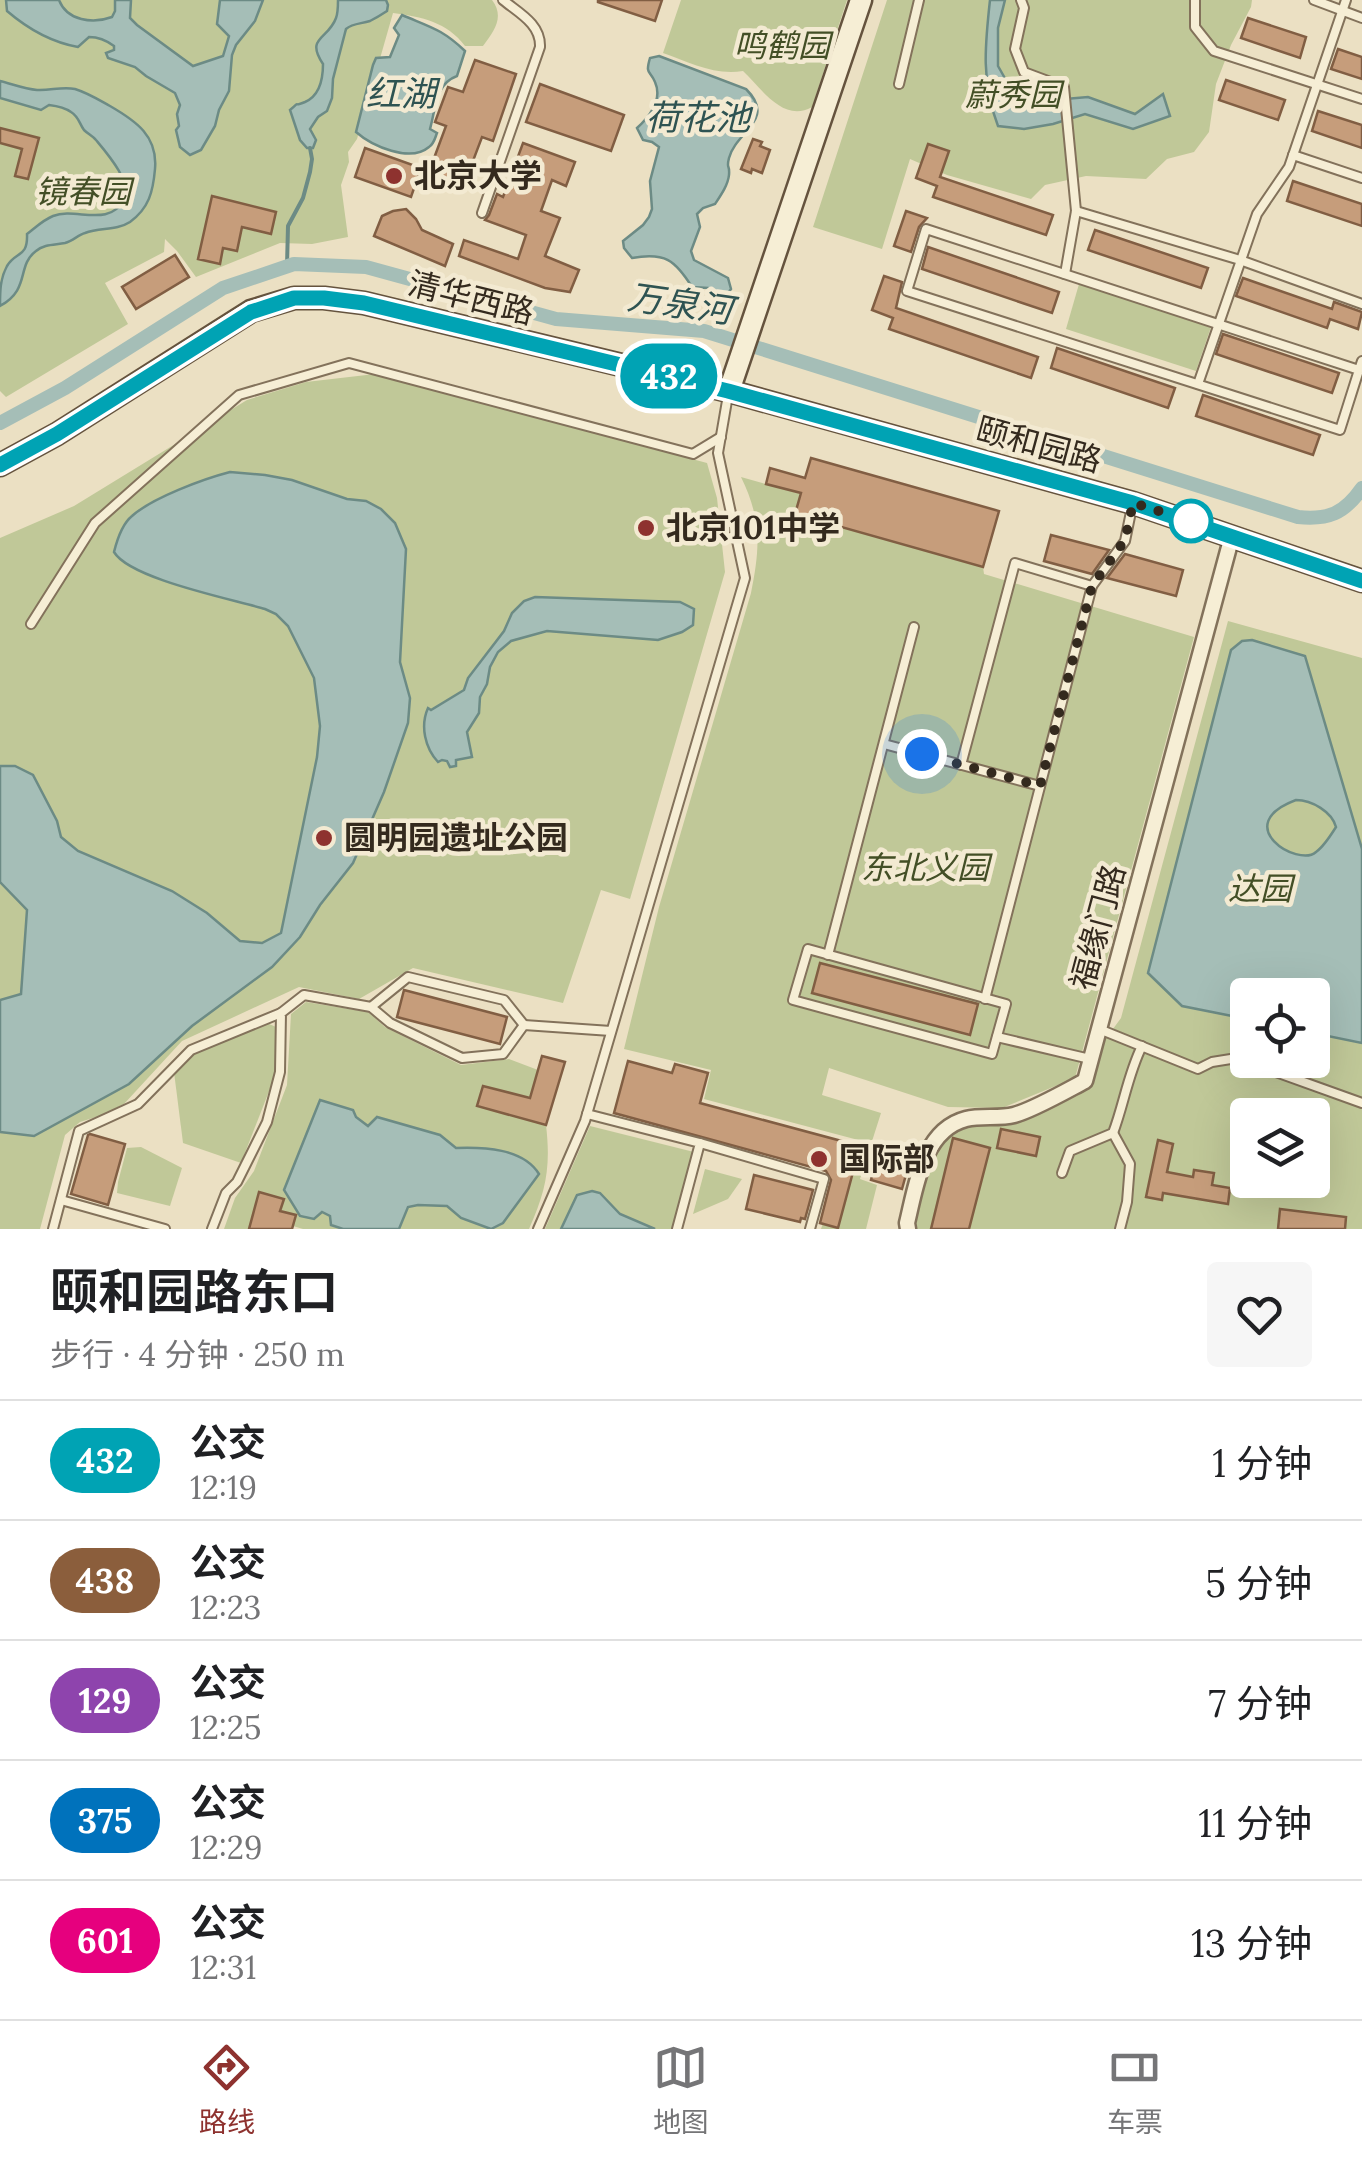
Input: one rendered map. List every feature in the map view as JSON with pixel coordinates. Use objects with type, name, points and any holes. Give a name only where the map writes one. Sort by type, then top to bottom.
[{"type":"main road","points":[[728,391],[861,0]]},
{"type":"main road","name":"清华西路","points":[[0,465],[57,434],[251,312],[294,298],[364,303],[728,391]]},
{"type":"main road","name":"颐和园路","points":[[728,391],[1133,503],[1360,576]]},
{"type":"street","name":"福缘门路","points":[[908,1229],[916,1182],[941,1130],[966,1119],[1013,1116],[1085,1081],[1232,536]]},
{"type":"lane","points":[[482,213],[540,47],[533,25],[503,0]]},
{"type":"lane","points":[[900,84],[919,0]]},
{"type":"lane","points":[[1021,0],[1024,8],[1015,49],[1024,72],[1064,87],[1066,99],[1076,211],[1064,274]]},
{"type":"lane","points":[[1194,0],[1195,26],[1214,51],[1362,99]]},
{"type":"lane","points":[[1314,0],[1362,18]]},
{"type":"lane","points":[[1198,384],[1257,214],[1289,167],[1346,0]]},
{"type":"lane","points":[[1293,156],[1362,178]]},
{"type":"lane","points":[[1076,211],[1240,260],[1362,304]]},
{"type":"lane","points":[[926,229],[1219,324],[1361,366],[1340,430],[907,292],[926,229]]},
{"type":"lane","points":[[31,624],[96,523],[239,395],[349,364],[694,454],[721,437]]},
{"type":"lane","points":[[538,1229],[587,1114],[745,578],[718,453],[728,391]]},
{"type":"lane","points":[[985,998],[1092,586],[1125,540],[1133,503]]},
{"type":"lane","points":[[961,765],[1015,563],[1092,586]]},
{"type":"lane","points":[[828,955],[914,627]]},
{"type":"lane","points":[[884,744],[1040,786]]},
{"type":"lane","points":[[808,949],[985,998],[1006,1004],[992,1054],[792,1000],[808,949]]},
{"type":"lane","points":[[371,1007],[408,978],[504,1000],[524,1024],[612,1031]]},
{"type":"lane","points":[[52,1229],[79,1131],[138,1104],[191,1050],[281,1013],[304,995],[371,1007],[390,1023],[462,1058],[503,1054],[524,1024]]},
{"type":"lane","points":[[212,1229],[226,1194],[238,1182],[268,1122],[280,1072],[281,1013]]},
{"type":"lane","points":[[1099,1029],[1198,1068],[1237,1058],[1362,1103]]},
{"type":"lane","points":[[997,1037],[1091,1059]]},
{"type":"lane","points":[[1062,1172],[1070,1152],[1113,1133],[1130,1070],[1142,1046]]},
{"type":"lane","points":[[587,1114],[824,1179],[810,1229]]},
{"type":"lane","points":[[1113,1133],[1130,1164],[1120,1229]]},
{"type":"lane","points":[[677,1229],[700,1144]]},
{"type":"lane","points":[[60,1200],[164,1229]]},
{"type":"green space","name":"镜春园","points":[[0,0],[492,0],[498,18],[483,46],[465,46],[433,22],[393,13],[341,185],[348,237],[312,244],[280,243],[196,277],[165,239],[164,252],[105,283],[128,324],[6,397],[0,391]]},
{"type":"green space","name":"鸣鹤园","points":[[681,0],[847,0],[812,107],[792,111],[774,102],[743,71],[712,70],[663,53]]},
{"type":"green space","name":"蔚秀园","points":[[887,0],[1252,0],[1216,84],[1209,132],[1194,152],[1167,159],[1146,179],[1086,176],[1045,185],[1031,199],[947,175],[910,159],[882,249],[813,227]]},
{"type":"green space","points":[[1079,284],[1211,327],[1196,371],[1066,329]]},
{"type":"green space","name":"圆明园遗址公园","points":[[375,374],[707,463],[717,498],[725,572],[630,899],[601,890],[563,1003],[413,968],[359,999],[299,987],[182,1041],[124,1104],[80,1122],[65,1135],[40,1229],[0,1229],[0,538],[74,506],[247,400],[306,382]]},
{"type":"green space","name":"东北义园","points":[[741,477],[801,494],[796,514],[983,567],[984,574],[1194,637],[1075,1078],[1002,1108],[948,1107],[829,1068],[822,1095],[881,1113],[860,1179],[877,1185],[866,1229],[821,1229],[823,1223],[838,1227],[862,1141],[704,1099],[711,1070],[624,1049],[659,907],[751,593],[756,521]]},
{"type":"green space","name":"达园","points":[[1228,621],[1362,658],[1362,1229],[908,1229],[917,1183],[941,1131],[1013,1115],[1085,1081],[1091,1059],[1121,1018]]},
{"type":"green space","points":[[306,1002],[368,1012],[385,1027],[461,1065],[509,1059],[538,1070],[524,1118],[546,1125],[548,1154],[540,1203],[529,1229],[303,1229],[293,1226],[295,1215],[281,1211],[283,1199],[259,1193],[249,1229],[224,1229],[235,1198],[254,1171],[287,1085],[291,1014]]},
{"type":"green space","points":[[267,1023],[276,1027],[275,1076],[241,1163],[183,1143],[174,1072],[193,1052]]},
{"type":"green space","points":[[590,1126],[698,1153],[677,1229],[545,1229]]},
{"type":"green space","points":[[141,1147],[182,1168],[170,1206],[117,1193],[127,1148]]},
{"type":"green space","points":[[705,1169],[742,1179],[728,1199],[693,1214]]},
{"type":"water","points":[[6,0],[59,0],[74,16],[97,20],[112,17],[115,0],[131,0],[130,18],[193,66],[223,56],[229,36],[217,24],[220,0],[263,0],[255,21],[232,55],[229,91],[215,126],[201,150],[190,155],[180,147],[176,130],[180,105],[175,93],[135,67],[108,58],[106,53],[114,50],[114,46],[105,41],[89,37],[78,47],[40,34],[7,11]]},
{"type":"water","points":[[338,0],[386,0],[388,5],[387,11],[376,18],[346,29],[332,98],[327,111],[310,129],[316,140],[313,148],[307,148],[300,140],[290,110],[314,96],[319,86],[323,64],[317,43],[336,18]]},
{"type":"water","points":[[990,0],[1005,0],[998,28],[998,66],[1015,96],[1042,101],[1088,97],[1135,114],[1163,94],[1170,116],[1133,129],[1085,114],[1024,129],[998,126],[987,79]]},
{"type":"water","name":"红湖","points":[[402,15],[442,33],[465,51],[457,76],[444,85],[438,98],[430,129],[437,133],[433,143],[412,153],[381,147],[356,132],[373,65],[376,58],[390,57],[399,35],[394,28]]},
{"type":"water","name":"荷花池","points":[[659,56],[746,89],[757,109],[752,125],[729,158],[728,179],[722,194],[715,204],[697,214],[700,227],[691,251],[694,260],[728,278],[728,293],[714,294],[708,288],[692,287],[668,260],[653,256],[632,258],[624,248],[623,241],[643,225],[652,209],[650,181],[659,147],[643,140],[637,128],[656,102],[657,89],[648,67],[650,58]]},
{"type":"water","points":[[0,81],[37,90],[75,89],[110,106],[136,124],[149,139],[155,169],[149,199],[136,217],[119,227],[91,231],[39,249],[26,264],[16,292],[0,306],[5,271],[23,251],[27,234],[53,216],[109,213],[124,200],[126,193],[118,168],[74,114],[58,106],[49,105],[41,110],[0,98]]},
{"type":"water","points":[[230,472],[292,480],[347,499],[366,501],[395,523],[406,549],[400,662],[410,698],[408,723],[384,792],[353,863],[300,937],[272,967],[192,1026],[129,1084],[34,1136],[0,1132],[0,1000],[21,994],[27,910],[0,882],[0,766],[15,766],[33,775],[61,837],[78,851],[172,891],[207,913],[240,941],[262,943],[281,933],[317,757],[320,726],[314,678],[288,626],[276,614],[160,579],[124,562],[114,552],[125,523],[141,509],[178,490]]},
{"type":"water","points":[[535,597],[680,602],[694,609],[693,625],[658,640],[547,631],[511,641],[498,652],[490,667],[479,713],[467,732],[472,757],[456,760],[456,766],[450,767],[447,761],[438,762],[425,736],[428,708],[431,710],[464,690],[512,613]]},
{"type":"water","points":[[1252,640],[1305,656],[1362,849],[1362,1043],[1330,1036],[1330,978],[1230,978],[1230,1016],[1182,1006],[1148,973],[1231,650],[1242,641]],"holes":[[[1296,800],[1326,812],[1336,827],[1319,850],[1296,854],[1274,841],[1268,832],[1268,821],[1277,810]]]},
{"type":"water","points":[[320,1100],[353,1110],[368,1126],[377,1117],[440,1135],[456,1148],[513,1154],[539,1174],[503,1223],[491,1229],[461,1218],[447,1206],[408,1207],[399,1229],[343,1229],[331,1225],[330,1216],[322,1212],[314,1219],[300,1216],[284,1190]]},
{"type":"water","points":[[600,1193],[620,1214],[655,1229],[561,1229],[577,1195]]},
{"type":"building","points":[[598,0],[662,0],[655,21]]},
{"type":"building","points":[[1248,18],[1306,37],[1300,58],[1241,38]]},
{"type":"building","points":[[1338,49],[1362,57],[1362,79],[1331,69]]},
{"type":"building","points":[[475,60],[516,74],[493,141],[482,137],[462,190],[427,177],[446,126],[435,122],[448,87],[463,92]]},
{"type":"building","points":[[1226,80],[1285,100],[1278,120],[1219,100]]},
{"type":"building","points":[[540,84],[624,115],[611,151],[526,122]]},
{"type":"building","points":[[1318,111],[1362,125],[1362,148],[1312,131]]},
{"type":"building","points":[[0,128],[39,138],[28,179],[15,176],[22,149],[0,143]]},
{"type":"building","points":[[753,139],[770,150],[762,173],[741,169]]},
{"type":"building","points":[[523,143],[575,162],[566,186],[552,180],[541,211],[560,218],[545,256],[579,270],[570,292],[545,288],[459,256],[464,240],[518,259],[526,235],[485,220],[497,194],[503,197]]},
{"type":"building","points":[[928,144],[949,151],[940,177],[1053,215],[1046,235],[933,197],[937,186],[916,178]]},
{"type":"building","points":[[365,148],[421,168],[411,197],[355,177]]},
{"type":"building","points":[[1293,181],[1362,204],[1362,226],[1287,201]]},
{"type":"building","points":[[212,196],[276,212],[271,234],[242,227],[237,251],[223,248],[220,264],[198,259]]},
{"type":"building","points":[[406,209],[422,230],[453,244],[445,266],[374,236],[382,216]]},
{"type":"building","points":[[906,211],[927,218],[919,227],[911,252],[894,246]]},
{"type":"building","points":[[1095,230],[1208,268],[1201,288],[1088,250]]},
{"type":"building","points":[[928,247],[1059,292],[1052,313],[922,269]]},
{"type":"building","points":[[175,255],[189,277],[136,309],[122,287]]},
{"type":"building","points":[[884,276],[902,282],[896,308],[1038,357],[1031,378],[889,329],[893,318],[872,310]]},
{"type":"building","points":[[1243,278],[1332,309],[1334,302],[1362,312],[1358,329],[1330,319],[1327,328],[1236,296]]},
{"type":"building","points":[[1223,334],[1339,373],[1332,393],[1216,354]]},
{"type":"building","points":[[1057,348],[1175,388],[1168,408],[1051,368]]},
{"type":"building","points":[[1203,395],[1320,435],[1313,455],[1196,416]]},
{"type":"building","points":[[811,458],[999,511],[983,567],[795,514],[801,493],[766,484],[770,468],[805,478]]},
{"type":"building","points":[[1051,535],[1109,550],[1092,574],[1044,561]]},
{"type":"building","points":[[1125,554],[1183,570],[1176,596],[1107,578]]},
{"type":"building","points":[[820,963],[978,1004],[970,1035],[812,993]]},
{"type":"building","points":[[404,990],[507,1017],[500,1044],[397,1017]]},
{"type":"building","points":[[542,1056],[565,1062],[546,1125],[477,1106],[483,1086],[530,1098]]},
{"type":"building","points":[[628,1061],[672,1073],[675,1064],[708,1073],[700,1103],[860,1146],[838,1228],[820,1223],[831,1180],[826,1171],[614,1113]]},
{"type":"building","points":[[1001,1129],[1040,1137],[1036,1156],[997,1148]]},
{"type":"building","points":[[90,1134],[125,1144],[108,1205],[71,1194]]},
{"type":"building","points":[[953,1138],[990,1148],[969,1229],[931,1229]]},
{"type":"building","points":[[1158,1140],[1173,1144],[1167,1172],[1193,1177],[1194,1170],[1214,1173],[1212,1185],[1230,1188],[1228,1204],[1163,1193],[1162,1200],[1146,1197]]},
{"type":"building","points":[[881,1144],[912,1153],[902,1189],[871,1180]]},
{"type":"building","points":[[754,1175],[813,1190],[805,1219],[800,1222],[746,1209]]},
{"type":"building","points":[[259,1192],[284,1199],[280,1211],[296,1215],[292,1229],[249,1229]]},
{"type":"building","points":[[1280,1209],[1346,1217],[1345,1229],[1278,1229]]},
{"type":"waterway","points":[[287,266],[288,226],[303,198],[312,159],[310,148]]},
{"type":"waterway","name":"万泉河","points":[[0,423],[65,388],[223,288],[294,264],[366,267],[556,319],[704,331],[1298,517],[1335,513],[1362,488]]},
{"type":"bus line","name":"432","points":[[0,465],[57,434],[251,312],[294,298],[324,298],[364,303],[715,387],[1133,503],[1362,581]]},
{"type":"place","name":"北京大学","points":[[394,176]]},
{"type":"place","name":"北京101中学","points":[[646,528]]},
{"type":"place","name":"圆明园遗址公园","points":[[324,838]]},
{"type":"place","name":"国际部","points":[[819,1159]]},
{"type":"route","points":[[922,754],[1040,786],[1092,586],[1125,540],[1133,503],[1191,521]]}]
